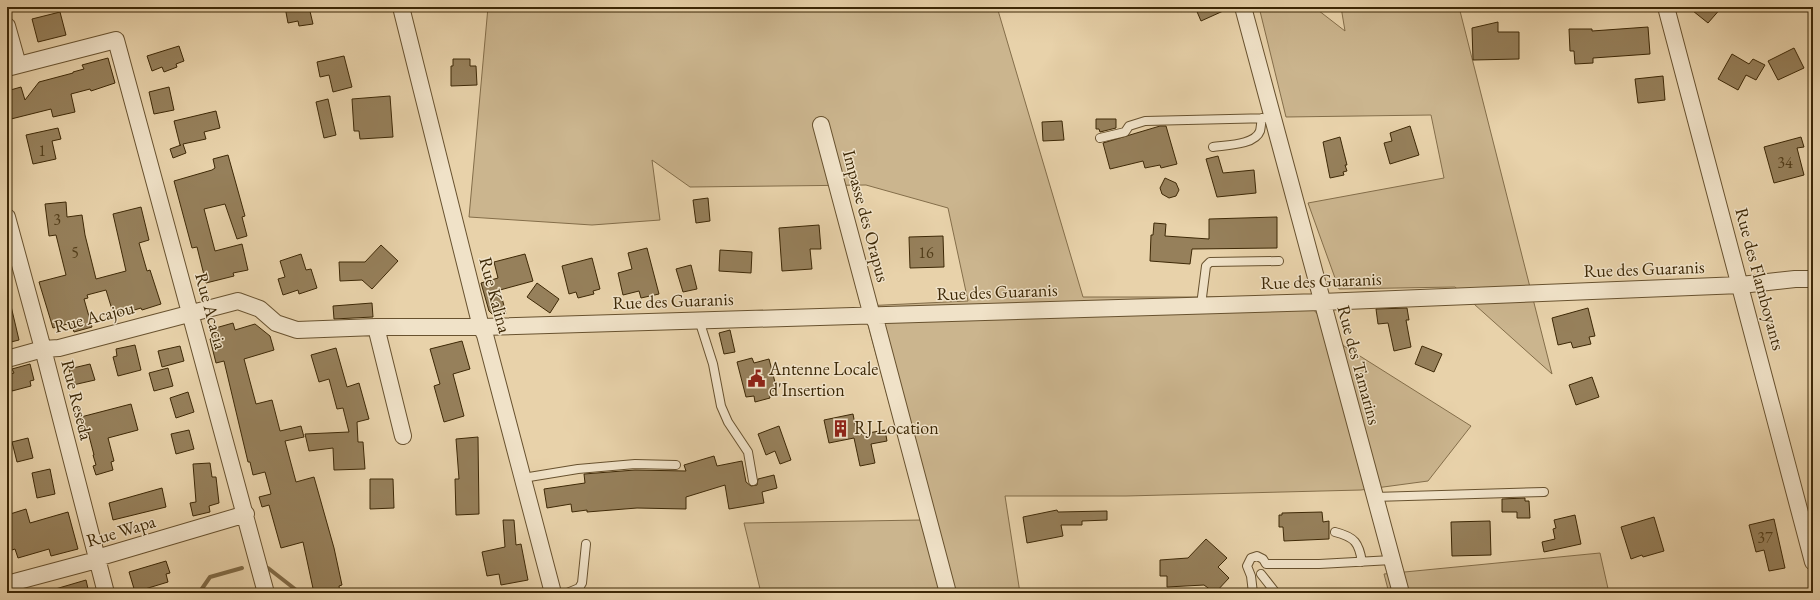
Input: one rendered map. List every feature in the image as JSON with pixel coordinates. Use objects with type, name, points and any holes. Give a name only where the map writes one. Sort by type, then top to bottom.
[{"type":"street","name":"Rue Kalina","points":[[401,7],[481,327],[485,335],[553,593]]},
{"type":"street","name":"Rue des Tamarins","points":[[1243,7],[1267,118],[1321,302],[1401,593]]},
{"type":"street","name":"Rue des Flamboyants","points":[[1666,7],[1813,562]]},
{"type":"street","points":[[7,26],[12,67]]},
{"type":"street","name":"Rue Acacia","points":[[12,67],[116,40],[246,514],[266,593]]},
{"type":"street","name":"Impasse des Orapus","points":[[821,125],[872,316],[876,322],[948,593]]},
{"type":"street","name":"Rue Reseda","points":[[7,217],[43,349],[106,593]]},
{"type":"street","name":"Rue des Guaranis","points":[[191,313],[238,301],[260,309],[276,323],[297,330],[376,327],[481,327],[1321,302],[1740,285],[1795,279],[1813,279]]},
{"type":"street","name":"Rue Acajou","points":[[7,359],[43,349],[58,348],[191,313]]},
{"type":"street","points":[[376,327],[404,436]]},
{"type":"street","name":"Rue Wapa","points":[[7,584],[246,514]]},
{"type":"lane","points":[[1100,138],[1125,132],[1129,126],[1145,120],[1267,118],[1260,132],[1246,143],[1213,147]]},
{"type":"lane","points":[[1201,305],[1206,266],[1210,262],[1279,261]]},
{"type":"lane","points":[[699,320],[713,364],[721,406],[728,422],[748,452],[753,481]]},
{"type":"lane","points":[[523,478],[578,469],[621,465],[676,465]]},
{"type":"lane","points":[[1374,497],[1544,492]]},
{"type":"lane","points":[[1336,532],[1347,535],[1355,541],[1362,562]]},
{"type":"lane","points":[[566,593],[579,588],[582,583],[586,544]]},
{"type":"lane","points":[[1251,576],[1261,574],[1265,569],[1266,564],[1262,558],[1257,556],[1251,558],[1247,566],[1251,576],[1253,593]]},
{"type":"lane","points":[[1266,564],[1319,564],[1392,560]]},
{"type":"lane","points":[[1261,574],[1276,593]]},
{"type":"shaded area","points":[[488,7],[997,7],[1083,297],[1303,297],[1344,346],[1471,426],[1428,481],[1361,490],[1126,496],[1005,496],[1020,593],[761,593],[744,523],[921,520],[863,306],[968,301],[948,208],[866,185],[690,187],[652,160],[660,220],[592,225],[469,217]]},
{"type":"shaded area","points":[[1259,7],[1314,7],[1345,31],[1341,7],[1459,7],[1552,374],[1455,287],[1339,289],[1308,203],[1444,178],[1431,115],[1286,117]]},
{"type":"shaded area","points":[[1600,553],[1609,593],[1389,593],[1384,574]]},
{"type":"building","points":[[285,7],[309,7],[313,24],[299,26],[298,21],[288,23]]},
{"type":"building","points":[[1195,7],[1232,7],[1201,21]]},
{"type":"building","points":[[1688,7],[1722,7],[1708,23]]},
{"type":"building","points":[[60,12],[66,35],[38,42],[32,19]]},
{"type":"building","points":[[1498,22],[1498,32],[1519,32],[1519,59],[1473,60],[1472,28]]},
{"type":"building","points":[[1648,27],[1650,54],[1593,58],[1593,63],[1575,64],[1574,51],[1570,51],[1569,29],[1592,29],[1592,31]]},
{"type":"building","points":[[179,46],[184,61],[176,64],[177,67],[164,72],[162,67],[152,71],[147,56]]},
{"type":"building","points":[[1794,48],[1804,68],[1778,80],[1768,61]]},
{"type":"building","points":[[1732,54],[1749,64],[1753,59],[1765,65],[1756,80],[1746,75],[1738,90],[1718,79]]},
{"type":"building","points":[[344,56],[352,87],[333,92],[329,75],[320,77],[317,62]]},
{"type":"building","points":[[108,58],[115,83],[91,91],[90,89],[71,94],[75,112],[53,117],[51,109],[7,120],[7,91],[21,87],[25,100],[39,82],[73,73],[84,69],[82,65]]},
{"type":"building","points":[[453,59],[470,59],[470,66],[476,66],[477,85],[451,86],[451,66],[453,66]]},
{"type":"building","points":[[1663,76],[1665,100],[1638,103],[1635,79]]},
{"type":"building","points":[[169,87],[174,110],[154,114],[149,92]]},
{"type":"building","points":[[390,96],[393,137],[360,139],[359,131],[354,131],[352,99]]},
{"type":"building","points":[[328,99],[336,135],[324,138],[316,102]]},
{"type":"building","points":[[216,111],[220,128],[204,132],[206,139],[183,144],[186,153],[173,158],[170,149],[181,145],[174,121]]},
{"type":"building","points":[[1096,119],[1116,119],[1116,128],[1100,132],[1099,129],[1096,129]]},
{"type":"building","points":[[1062,121],[1064,140],[1043,141],[1042,122]]},
{"type":"building","points":[[1160,126],[1166,126],[1177,164],[1161,168],[1160,165],[1145,168],[1143,161],[1110,169],[1103,143]]},
{"type":"building","points":[[1410,126],[1419,155],[1390,164],[1384,143],[1392,141],[1390,133]]},
{"type":"building","points":[[58,128],[61,139],[52,141],[56,159],[33,164],[26,135]]},
{"type":"building","points":[[1340,137],[1347,165],[1345,165],[1347,171],[1343,172],[1344,175],[1330,178],[1323,142]]},
{"type":"building","points":[[1801,137],[1804,147],[1797,148],[1804,175],[1774,183],[1764,147]]},
{"type":"building","points":[[228,155],[245,216],[242,217],[247,236],[237,239],[225,204],[204,209],[215,251],[242,244],[248,270],[233,273],[234,276],[206,283],[197,247],[192,248],[174,181],[212,170],[215,168],[213,159]]},
{"type":"building","points":[[1218,156],[1223,173],[1254,170],[1256,193],[1217,197],[1206,159]]},
{"type":"building","points":[[1165,178],[1176,183],[1179,190],[1176,196],[1169,198],[1162,194],[1160,188]]},
{"type":"building","points":[[708,198],[710,221],[696,223],[693,200]]},
{"type":"building","points":[[66,202],[67,217],[82,215],[85,235],[96,279],[126,271],[113,214],[141,207],[149,240],[139,243],[147,271],[150,270],[161,304],[114,316],[106,290],[87,295],[88,298],[84,299],[92,327],[74,332],[71,323],[53,328],[39,282],[66,275],[56,235],[49,236],[45,204]]},
{"type":"building","points":[[1277,217],[1277,248],[1192,249],[1190,264],[1150,261],[1151,235],[1153,235],[1154,223],[1166,224],[1165,236],[1209,239],[1209,219]]},
{"type":"building","points":[[819,225],[821,249],[810,249],[812,269],[782,271],[779,228]]},
{"type":"building","points":[[943,236],[944,267],[910,268],[909,237]]},
{"type":"building","points":[[381,245],[398,261],[372,289],[362,280],[340,281],[339,262],[365,262]]},
{"type":"building","points":[[647,248],[659,294],[641,298],[639,291],[623,295],[618,273],[632,269],[628,253]]},
{"type":"building","points":[[720,250],[752,252],[751,273],[719,271]]},
{"type":"building","points":[[301,254],[306,270],[311,269],[317,288],[299,294],[298,290],[283,295],[278,279],[285,277],[280,261]]},
{"type":"building","points":[[525,254],[533,281],[500,290],[506,314],[498,316],[493,315],[489,311],[481,283],[498,278],[494,262]]},
{"type":"building","points":[[592,258],[600,289],[593,291],[594,294],[578,298],[576,292],[569,294],[562,266]]},
{"type":"building","points":[[691,265],[697,289],[683,292],[676,269]]},
{"type":"building","points":[[537,283],[559,299],[550,313],[527,297]]},
{"type":"building","points":[[372,303],[373,317],[334,319],[333,306]]},
{"type":"building","points":[[11,306],[19,340],[7,343],[7,307]]},
{"type":"building","points":[[1407,308],[1409,320],[1406,320],[1411,347],[1394,351],[1388,323],[1378,324],[1376,309]]},
{"type":"building","points":[[1588,308],[1595,336],[1589,337],[1591,344],[1573,348],[1571,342],[1558,345],[1552,318]]},
{"type":"building","points":[[233,323],[235,330],[255,324],[270,336],[274,350],[244,359],[256,404],[272,400],[280,431],[301,426],[304,437],[285,441],[296,482],[314,477],[334,548],[342,585],[339,586],[340,593],[314,593],[303,542],[281,548],[269,505],[262,507],[259,497],[271,494],[265,472],[253,475],[250,462],[248,462],[224,361],[216,363],[210,339],[214,337],[212,329]]},
{"type":"building","points":[[730,330],[735,352],[724,354],[719,333]]},
{"type":"building","points":[[462,341],[470,369],[453,374],[464,416],[444,422],[434,386],[440,384],[430,349]]},
{"type":"building","points":[[135,345],[141,370],[118,376],[113,357],[117,356],[116,349]]},
{"type":"building","points":[[180,346],[184,361],[162,367],[158,351]]},
{"type":"building","points":[[1422,346],[1442,354],[1434,372],[1415,364]]},
{"type":"building","points":[[336,348],[347,387],[359,383],[369,419],[357,422],[358,442],[363,442],[365,469],[334,470],[333,448],[309,451],[305,434],[349,432],[343,408],[337,409],[329,379],[319,382],[311,355]]},
{"type":"building","points":[[752,358],[754,363],[769,359],[777,390],[769,392],[770,398],[755,402],[754,396],[746,397],[737,362]]},
{"type":"building","points":[[30,364],[34,380],[30,381],[31,386],[12,391],[8,375],[14,373],[12,369]]},
{"type":"building","points":[[90,364],[95,380],[73,385],[69,369]]},
{"type":"building","points":[[168,368],[173,386],[154,391],[149,373]]},
{"type":"building","points":[[1592,377],[1599,397],[1576,405],[1569,385]]},
{"type":"building","points":[[188,392],[194,412],[176,418],[170,398]]},
{"type":"building","points":[[131,404],[138,430],[108,438],[114,461],[111,462],[113,470],[96,475],[93,466],[96,465],[88,432],[81,434],[77,418]]},
{"type":"building","points":[[853,414],[857,435],[885,430],[887,441],[871,444],[875,463],[860,466],[854,438],[829,443],[824,420]]},
{"type":"building","points":[[779,426],[791,460],[780,464],[775,451],[766,455],[758,434]]},
{"type":"building","points":[[189,430],[194,449],[176,454],[171,434]]},
{"type":"building","points":[[478,437],[479,514],[456,515],[455,479],[459,479],[456,439]]},
{"type":"building","points":[[28,438],[33,458],[17,462],[12,442]]},
{"type":"building","points":[[714,456],[717,466],[742,461],[746,482],[751,486],[757,485],[758,479],[774,475],[777,488],[762,492],[764,503],[729,509],[725,485],[686,497],[686,509],[637,508],[572,512],[571,504],[547,508],[544,489],[585,483],[584,474],[635,470],[686,471],[684,465]]},
{"type":"building","points":[[210,463],[212,477],[216,477],[219,503],[209,506],[210,512],[193,516],[190,503],[196,502],[193,464]]},
{"type":"building","points":[[50,469],[55,494],[37,498],[32,473]]},
{"type":"building","points":[[370,479],[393,479],[394,508],[370,509]]},
{"type":"building","points":[[162,488],[166,507],[113,520],[109,503]]},
{"type":"building","points":[[1525,498],[1525,501],[1529,501],[1530,518],[1517,518],[1517,512],[1502,512],[1502,499]]},
{"type":"building","points":[[26,509],[30,523],[68,512],[78,549],[51,556],[49,549],[18,558],[15,549],[9,551],[7,545],[7,515]]},
{"type":"building","points":[[1057,510],[1058,512],[1107,511],[1107,520],[1082,521],[1082,525],[1061,525],[1063,536],[1027,543],[1023,517]]},
{"type":"building","points":[[1322,512],[1323,522],[1329,521],[1329,539],[1284,541],[1283,527],[1279,527],[1279,515],[1282,515],[1282,513]]},
{"type":"building","points":[[1575,515],[1581,544],[1544,552],[1542,542],[1555,539],[1553,529],[1556,528],[1554,520]]},
{"type":"building","points":[[1654,517],[1664,551],[1643,557],[1642,555],[1631,559],[1621,527]]},
{"type":"building","points":[[1774,519],[1785,568],[1769,571],[1764,550],[1756,552],[1749,525]]},
{"type":"building","points":[[503,520],[514,520],[516,545],[521,544],[528,580],[501,585],[499,574],[487,576],[482,552],[505,547]]},
{"type":"building","points":[[1490,521],[1491,555],[1452,556],[1451,522]]},
{"type":"building","points":[[1206,539],[1227,558],[1218,567],[1229,578],[1215,593],[1204,585],[1167,587],[1167,576],[1160,576],[1160,560],[1188,558]]},
{"type":"building","points":[[166,561],[170,573],[166,574],[168,582],[135,592],[129,572]]},
{"type":"building","points":[[86,580],[89,593],[52,593],[52,590]]},
{"type":"waterway","points":[[199,593],[210,577],[242,568]]},
{"type":"waterway","points":[[268,568],[300,593]]},
{"type":"place","name":"Antenne Locale d'Insertion","points":[[756,379]]},
{"type":"place","name":"RJ Location","points":[[841,428]]}]
